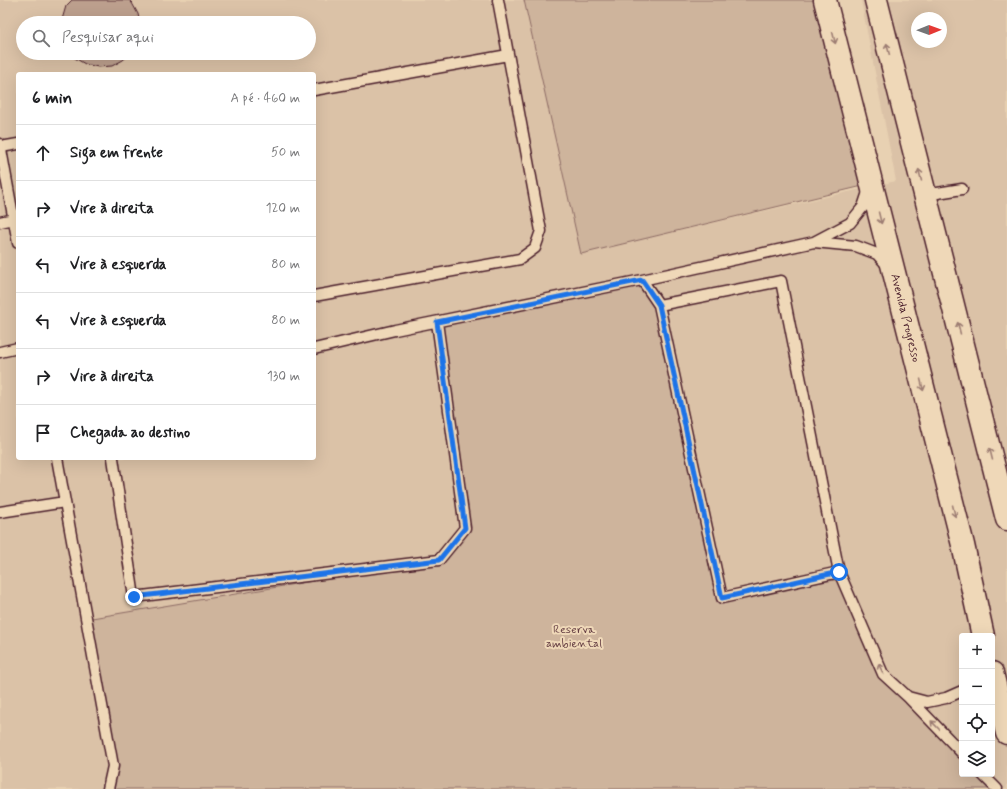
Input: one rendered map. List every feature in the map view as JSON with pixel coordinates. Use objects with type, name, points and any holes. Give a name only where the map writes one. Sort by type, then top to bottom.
[{"type":"street","name":"Avenida Progresso","points":[[825,0],[963,545],[982,633]]},
{"type":"street","points":[[876,0],[1007,519]]},
{"type":"street","points":[[995,685],[1007,733]]},
{"type":"lane","points":[[316,296],[520,259],[535,248],[541,231],[498,0]]},
{"type":"lane","points":[[316,90],[508,55]]},
{"type":"lane","points":[[16,144],[0,146],[16,231]]},
{"type":"lane","points":[[316,349],[395,330],[642,280],[814,242],[850,224],[863,207],[871,184]]},
{"type":"lane","points":[[925,195],[962,189]]},
{"type":"lane","points":[[0,222],[14,219]]},
{"type":"lane","points":[[814,242],[856,246],[877,254],[894,272]]},
{"type":"lane","points":[[642,280],[659,305],[722,598],[839,572]]},
{"type":"lane","points":[[659,305],[781,281],[839,572],[883,674],[908,697],[959,750]]},
{"type":"lane","points":[[113,460],[134,597],[439,560],[465,528],[437,322]]},
{"type":"lane","points":[[0,352],[16,348]]},
{"type":"lane","points":[[57,460],[113,766],[108,789]]},
{"type":"lane","points":[[0,512],[65,502]]},
{"type":"lane","points":[[908,697],[927,702],[946,698],[959,692]]},
{"type":"lane","points":[[985,777],[997,789]]},
{"type":"shaded area","points":[[0,0],[535,0],[581,253],[896,181],[861,0],[1007,0],[1007,789],[0,789]]},
{"type":"green space","points":[[524,0],[825,0],[871,184],[581,254]]},
{"type":"green space","name":"Reserva ambiental","points":[[642,280],[659,305],[722,598],[841,579],[883,674],[959,751],[959,777],[985,777],[997,789],[108,789],[113,766],[86,619],[439,560],[465,528],[437,322]]},
{"type":"building","points":[[72,0],[129,0],[138,16],[63,16],[66,6]]},
{"type":"building","points":[[78,60],[123,60],[112,66],[98,67],[85,64]]},
{"type":"route","points":[[134,597],[439,560],[465,528],[437,322],[642,280],[659,305],[722,598],[839,572]]}]
